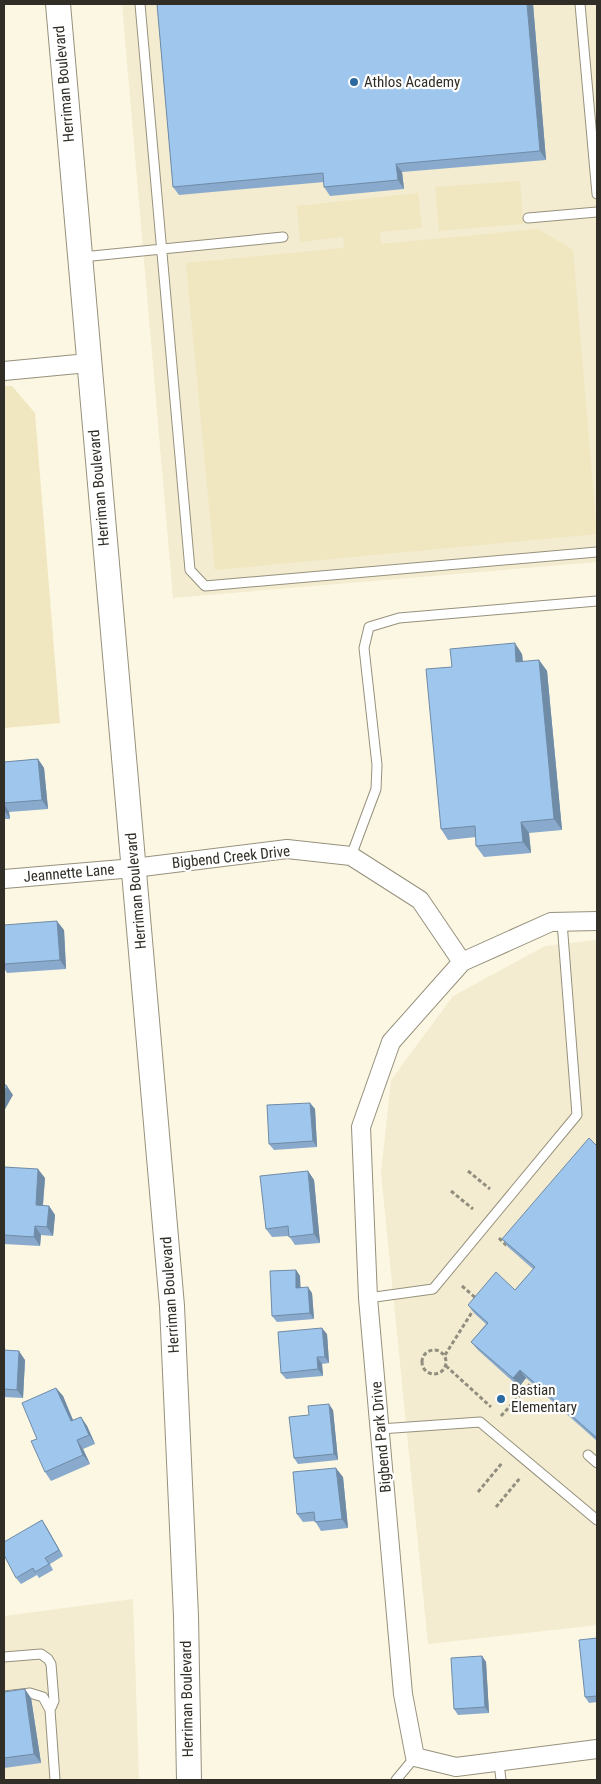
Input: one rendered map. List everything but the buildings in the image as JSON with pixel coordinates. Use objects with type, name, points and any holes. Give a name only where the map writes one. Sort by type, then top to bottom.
[{"type":"main road","name":"Herriman Boulevard","points":[[58,4],[172,1306],[186,1616],[189,1780]]},
{"type":"street","points":[[4,371],[88,363]]},
{"type":"street","name":"Bigbend Creek Drive","points":[[134,868],[287,849],[351,856],[420,900],[462,962]]},
{"type":"street","name":"Jeannette Lane","points":[[4,879],[134,868]]},
{"type":"street","points":[[462,962],[551,922],[597,921]]},
{"type":"street","name":"Bigbend Park Drive","points":[[415,1757],[402,1694],[368,1298],[361,1127],[391,1042],[462,962]]},
{"type":"street","points":[[415,1757],[456,1767],[597,1749]]},
{"type":"lane","points":[[140,4],[190,570],[205,586],[597,552]]},
{"type":"lane","points":[[580,4],[597,194]]},
{"type":"lane","points":[[528,218],[597,212]]},
{"type":"lane","points":[[79,257],[283,237]]},
{"type":"lane","points":[[351,856],[376,789],[377,766],[364,648],[370,626],[399,618],[597,601]]},
{"type":"lane","points":[[368,1298],[433,1289],[577,1115],[562,922]]},
{"type":"lane","points":[[380,1429],[480,1422],[597,1520]]},
{"type":"lane","points":[[588,1455],[597,1463]]},
{"type":"lane","points":[[4,1657],[41,1654],[48,1659],[54,1701],[50,1710]]},
{"type":"lane","points":[[4,1696],[30,1693],[43,1697],[50,1710],[55,1780]]},
{"type":"lane","points":[[396,1780],[415,1757]]},
{"type":"lane","points":[[499,1763],[501,1780]]},
{"type":"path","points":[[468,1171],[490,1189]]},
{"type":"path","points":[[451,1191],[473,1209]]},
{"type":"path","points":[[499,1238],[508,1247]]},
{"type":"path","points":[[462,1286],[480,1300]]},
{"type":"path","points":[[444,1355],[475,1308]]},
{"type":"path","points":[[446,1366],[441,1372],[433,1374],[426,1370],[422,1363],[424,1355],[430,1350],[438,1350],[444,1355],[446,1366],[491,1407]]},
{"type":"path","points":[[500,1416],[531,1383]]},
{"type":"path","points":[[478,1492],[502,1463]]},
{"type":"path","points":[[496,1507],[520,1478]]},
{"type":"shaded area","points":[[122,4],[597,4],[597,562],[173,598]]},
{"type":"shaded area","points":[[520,181],[523,224],[439,231],[435,187]]},
{"type":"shaded area","points":[[418,193],[422,228],[380,232],[381,244],[538,229],[573,250],[597,534],[215,570],[186,263],[344,248],[343,237],[300,242],[297,206]]},
{"type":"shaded area","points":[[4,386],[12,386],[35,413],[60,723],[4,728]]},
{"type":"shaded area","name":"Bastian Elementary","points":[[597,940],[597,1625],[428,1644],[381,1173],[391,1080],[453,996],[545,946]]},
{"type":"shaded area","points":[[133,1599],[139,1780],[4,1780],[4,1616]]},
{"type":"place","name":"Athlos Academy","points":[[354,82]]},
{"type":"place","name":"Bastian Elementary","points":[[501,1399]]}]
